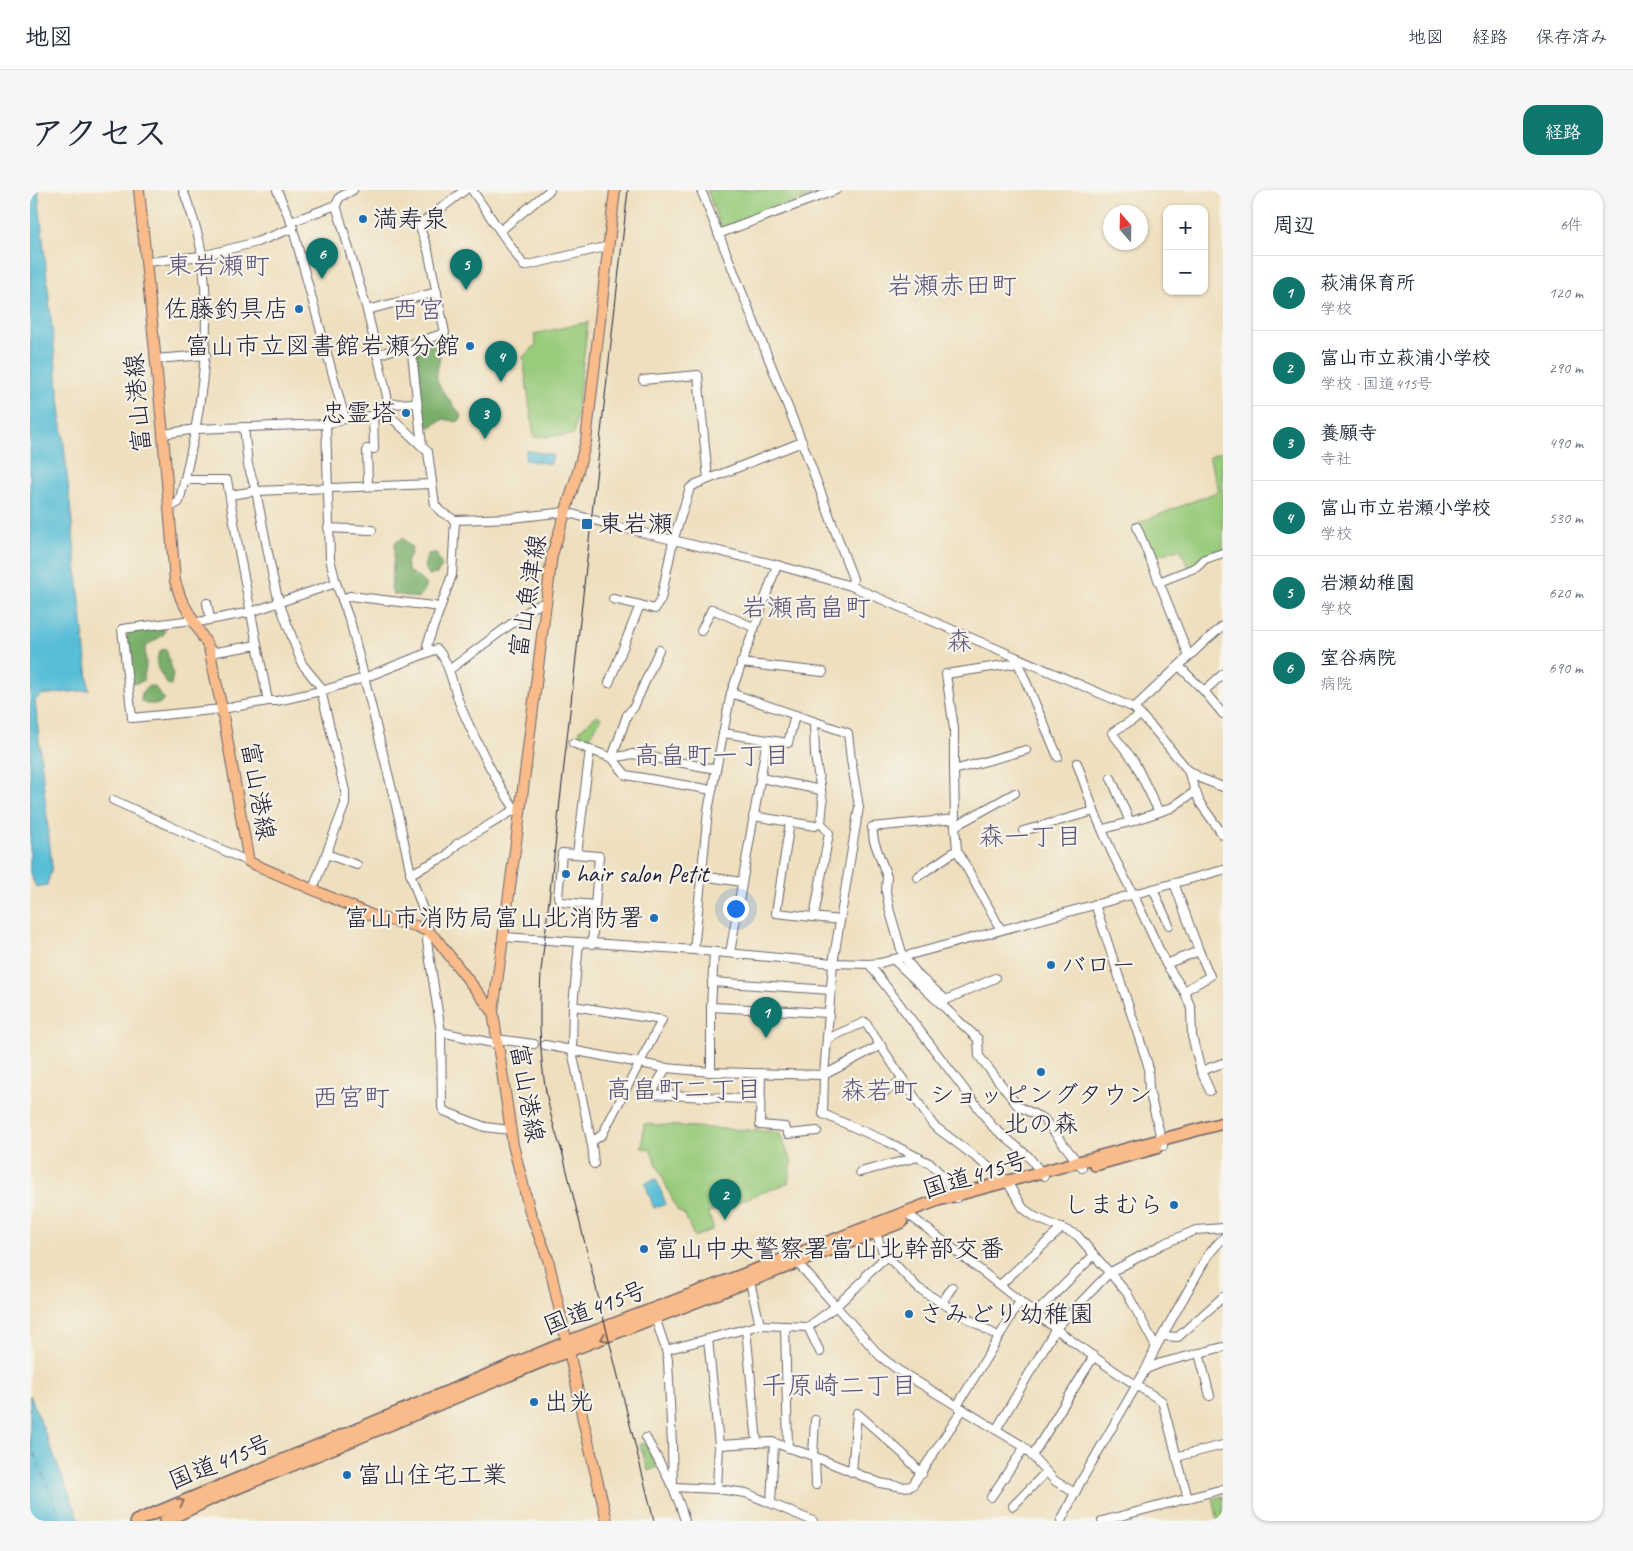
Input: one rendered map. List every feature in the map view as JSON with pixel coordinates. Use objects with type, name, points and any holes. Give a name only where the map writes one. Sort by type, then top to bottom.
[{"type":"highway","name":"国道415号","points":[[136,1521],[654,1313],[957,1197],[1161,1143],[1223,1123]]},
{"type":"highway","name":"国道415号","points":[[1161,1143],[1223,1131]]},
{"type":"highway","name":"国道415号","points":[[165,1521],[213,1498],[568,1347]]},
{"type":"main road","name":"富山港線","points":[[139,190],[163,434],[175,581],[181,599],[209,648],[222,708],[249,862],[376,917],[416,926],[429,932],[438,941],[492,1012],[510,1130],[530,1212],[548,1259],[607,1521]]},
{"type":"main road","name":"富山魚津線","points":[[492,1012],[504,937],[517,811],[552,554],[586,441],[615,190]]},
{"type":"street","points":[[169,508],[179,502],[185,480],[196,430],[206,355],[202,256],[197,232],[183,190]]},
{"type":"street","points":[[277,190],[292,225],[345,419]]},
{"type":"street","points":[[377,354],[445,333],[428,250],[419,225],[465,190]]},
{"type":"street","points":[[472,190],[524,266],[609,246]]},
{"type":"street","points":[[500,231],[550,190]]},
{"type":"street","points":[[701,190],[802,442],[852,578],[850,586]]},
{"type":"street","points":[[718,234],[836,190]]},
{"type":"street","points":[[147,262],[202,256],[257,242],[336,204],[340,197],[348,191]]},
{"type":"street","points":[[336,204],[367,310],[387,396],[388,414],[428,452],[435,505],[441,512],[455,520],[512,518],[565,512],[673,541],[776,565],[850,586],[1019,661],[1134,708],[1187,769],[1200,778],[1223,787]]},
{"type":"street","points":[[367,310],[437,292]]},
{"type":"street","points":[[411,344],[422,446]]},
{"type":"street","points":[[156,359],[206,355]]},
{"type":"street","points":[[642,380],[698,375],[708,479]]},
{"type":"street","points":[[387,404],[417,403]]},
{"type":"street","points":[[163,434],[244,427],[326,424],[345,419],[388,414]]},
{"type":"street","points":[[368,486],[368,449],[374,449],[373,415]]},
{"type":"street","points":[[326,424],[330,559],[336,583],[351,624],[399,818],[410,874],[427,921],[429,932],[427,941],[441,1032],[442,1107],[444,1111],[485,1127],[510,1130]]},
{"type":"street","points":[[244,427],[248,464],[256,491],[272,578],[302,664],[320,686],[345,792],[345,804],[313,889]]},
{"type":"street","points":[[613,599],[654,608],[661,599],[673,541],[690,488],[802,442]]},
{"type":"street","points":[[185,480],[227,480],[268,701]]},
{"type":"street","points":[[230,495],[256,491],[328,487],[431,484]]},
{"type":"street","points":[[430,650],[427,646],[452,574],[455,520]]},
{"type":"street","points":[[1137,527],[1189,656]]},
{"type":"street","points":[[328,528],[372,530]]},
{"type":"street","points":[[1159,582],[1196,567],[1205,560],[1223,553]]},
{"type":"street","points":[[694,950],[708,811],[731,693],[776,565]]},
{"type":"street","points":[[336,583],[250,612],[122,629],[132,718],[278,701],[364,678],[430,650],[437,649],[442,653],[449,670],[462,710],[498,782],[517,811],[457,844],[446,856],[410,874]]},
{"type":"street","points":[[342,599],[350,596],[440,607]]},
{"type":"street","points":[[449,670],[534,607],[546,602]]},
{"type":"street","points":[[207,603],[210,618]]},
{"type":"street","points":[[609,683],[640,605]]},
{"type":"street","points":[[701,631],[712,610],[753,627]]},
{"type":"street","points":[[1134,708],[1223,626]]},
{"type":"street","points":[[210,652],[257,645]]},
{"type":"street","points":[[612,758],[627,715],[634,707],[659,650]]},
{"type":"street","points":[[1019,661],[1058,757]]},
{"type":"street","points":[[1001,930],[957,850],[954,729],[946,674],[1019,661]]},
{"type":"street","points":[[741,663],[823,672]]},
{"type":"street","points":[[1179,666],[1204,691],[1223,714]]},
{"type":"street","points":[[1204,691],[1223,674]]},
{"type":"street","points":[[731,693],[848,733],[859,807],[833,963],[824,1075],[823,1114],[931,1164],[957,1197]]},
{"type":"street","points":[[723,733],[788,743],[795,715]]},
{"type":"street","points":[[1140,715],[1122,724],[1112,734],[1134,761],[1159,812]]},
{"type":"street","points":[[814,722],[815,756],[823,802],[821,823],[829,833],[814,918]]},
{"type":"street","points":[[730,953],[767,740]]},
{"type":"street","points":[[573,743],[612,758],[626,775],[712,790]]},
{"type":"street","points":[[577,854],[590,749]]},
{"type":"street","points":[[954,770],[1026,750]]},
{"type":"street","points":[[612,758],[633,754],[716,769]]},
{"type":"street","points":[[1077,763],[1112,855],[1133,894],[1166,964],[1184,991],[1192,1008],[1192,1036],[1201,1071],[1210,1091]]},
{"type":"street","points":[[1187,769],[1200,803],[1223,835]]},
{"type":"street","points":[[761,778],[821,790]]},
{"type":"street","points":[[1111,778],[1130,822]]},
{"type":"street","points":[[1103,830],[1171,808],[1196,791]]},
{"type":"street","points":[[995,978],[946,1000],[920,977],[903,956],[890,912],[886,890],[887,877],[874,841],[872,827],[955,822],[1015,793]]},
{"type":"street","points":[[113,800],[249,862]]},
{"type":"street","points":[[1022,830],[1094,811]]},
{"type":"street","points":[[753,816],[815,826],[821,823]]},
{"type":"street","points":[[790,822],[776,913],[840,920]]},
{"type":"street","points":[[917,877],[957,850]]},
{"type":"street","points":[[592,944],[599,856],[562,852],[558,896],[561,902],[595,905]]},
{"type":"street","points":[[326,854],[357,865]]},
{"type":"street","points":[[504,937],[694,950],[833,963],[869,964],[1223,870]]},
{"type":"street","points":[[702,876],[742,882]]},
{"type":"street","points":[[1174,883],[1199,952],[1210,976],[1184,991]]},
{"type":"street","points":[[1153,889],[1169,924]]},
{"type":"street","points":[[1095,904],[1148,1065],[1149,1090],[1161,1143]]},
{"type":"street","points":[[579,943],[572,1006],[572,1052],[594,1164]]},
{"type":"street","points":[[711,1072],[711,1007],[714,952]]},
{"type":"street","points":[[1166,964],[1199,952]]},
{"type":"street","points":[[892,959],[978,1039],[979,1056],[1018,1106],[1044,1119],[1080,1164]]},
{"type":"street","points":[[869,964],[993,1127],[1028,1156],[1043,1174]]},
{"type":"street","points":[[712,982],[831,990]]},
{"type":"street","points":[[572,1006],[662,1020],[602,1135],[591,1142]]},
{"type":"street","points":[[711,1007],[829,1012]]},
{"type":"street","points":[[827,1038],[866,1022],[933,1125],[1007,1184],[1023,1208],[1035,1217],[1077,1235],[1127,1293],[1156,1347]]},
{"type":"street","points":[[441,1032],[496,1042],[534,1044]]},
{"type":"street","points":[[545,1045],[572,1052],[666,1068],[711,1072],[824,1075],[881,1046]]},
{"type":"street","points":[[1201,1071],[1223,1063]]},
{"type":"street","points":[[666,1068],[651,1094],[760,1100]]},
{"type":"street","points":[[761,1074],[760,1125],[785,1127],[788,1134],[817,1131]]},
{"type":"street","points":[[879,1096],[903,1079]]},
{"type":"street","points":[[860,1172],[918,1157]]},
{"type":"street","points":[[909,1215],[1094,1356],[1136,1386],[1162,1401],[1188,1498]]},
{"type":"street","points":[[1000,1285],[1062,1228]]},
{"type":"street","points":[[996,1430],[1056,1328],[1109,1272],[1163,1244],[1196,1230],[1223,1228]]},
{"type":"street","points":[[874,1229],[883,1252],[918,1288],[999,1337]]},
{"type":"street","points":[[1061,1521],[1208,1255],[1223,1238]]},
{"type":"street","points":[[1036,1313],[1094,1255]]},
{"type":"street","points":[[666,1350],[760,1325],[808,1327],[835,1307],[866,1279],[867,1274],[887,1256]]},
{"type":"street","points":[[795,1260],[880,1356],[898,1370],[1024,1448],[1055,1481],[1075,1493]]},
{"type":"street","points":[[749,1277],[760,1325]]},
{"type":"street","points":[[942,1303],[952,1287]]},
{"type":"street","points":[[1163,1336],[1178,1337],[1223,1297]]},
{"type":"street","points":[[719,1445],[774,1443],[814,1456],[880,1482],[903,1487],[912,1486],[922,1474],[1020,1301]]},
{"type":"street","points":[[654,1313],[666,1350],[673,1487]]},
{"type":"street","points":[[785,1326],[788,1448]]},
{"type":"street","points":[[808,1327],[820,1352]]},
{"type":"street","points":[[746,1329],[758,1443]]},
{"type":"street","points":[[708,1338],[719,1445],[717,1489]]},
{"type":"street","points":[[1146,1369],[1161,1363],[1223,1347]]},
{"type":"street","points":[[1199,1353],[1210,1396]]},
{"type":"street","points":[[1032,1456],[1094,1356]]},
{"type":"street","points":[[852,1472],[857,1413],[902,1453],[922,1474]]},
{"type":"street","points":[[815,1420],[814,1456],[816,1485]]},
{"type":"street","points":[[646,1438],[673,1487],[681,1505],[685,1521]]},
{"type":"street","points":[[771,1503],[774,1443]]},
{"type":"street","points":[[1176,1457],[1223,1445]]},
{"type":"street","points":[[991,1497],[1024,1448]]},
{"type":"street","points":[[1014,1506],[1046,1472]]},
{"type":"street","points":[[673,1487],[717,1489],[746,1493],[813,1521]]},
{"type":"street","points":[[1102,1521],[1223,1489]]},
{"type":"green space","points":[[707,190],[827,190],[721,229]]},
{"type":"green space","points":[[588,322],[574,435],[534,437],[523,357],[536,345],[534,334]]},
{"type":"green space","points":[[431,343],[436,347],[440,356],[437,374],[438,383],[462,418],[457,422],[444,419],[430,427],[421,420],[415,356],[418,348]]},
{"type":"green space","points":[[1223,451],[1223,551],[1189,568],[1180,548],[1152,558],[1138,523],[1219,491],[1209,457]]},
{"type":"green space","points":[[403,538],[412,548],[406,562],[408,571],[426,585],[423,593],[418,598],[393,594],[391,589],[395,543]]},
{"type":"green space","points":[[436,553],[442,566],[437,574],[429,575],[424,566],[428,554]]},
{"type":"green space","points":[[162,628],[165,630],[163,635],[145,647],[146,667],[143,681],[134,684],[127,667],[127,635],[130,632]]},
{"type":"green space","points":[[166,649],[173,673],[171,685],[167,684],[159,671],[157,663],[161,650]]},
{"type":"green space","points":[[149,686],[154,686],[164,699],[159,704],[146,704],[141,701],[142,692]]},
{"type":"green space","points":[[597,715],[601,718],[586,744],[579,741],[581,734],[579,731]]},
{"type":"green space","points":[[644,1124],[779,1132],[792,1163],[788,1183],[708,1213],[714,1229],[694,1237],[685,1215],[677,1210],[650,1149],[642,1148]]},
{"type":"green space","points":[[644,1443],[657,1467],[648,1471],[640,1444]]},
{"type":"green space","points":[[1223,1496],[1223,1521],[1218,1521],[1213,1499]]},
{"type":"water","points":[[30,190],[38,190],[89,690],[41,695],[35,700],[52,867],[47,885],[36,887],[30,873]]},
{"type":"water","points":[[526,450],[553,455],[551,464],[525,460]]},
{"type":"water","points":[[656,1179],[666,1204],[654,1208],[645,1183]]},
{"type":"water","points":[[30,1395],[80,1521],[30,1521]]},
{"type":"ferry route","points":[[30,1443],[62,1521]]},
{"type":"tram line","points":[[563,1154],[549,1109],[542,1064],[540,1019],[541,972],[628,190]]},
{"type":"tram line","points":[[561,1147],[654,1521]]},
{"type":"place","name":"満寿泉","points":[[363,219]]},
{"type":"place","name":"室谷病院","points":[[322,279]]},
{"type":"place","name":"岩瀬幼稚園","points":[[466,290]]},
{"type":"place","name":"佐藤釣具店","points":[[299,309]]},
{"type":"place","name":"富山市立図書館岩瀬分館","points":[[470,346]]},
{"type":"place","name":"富山市立岩瀬小学校","points":[[501,382]]},
{"type":"place","name":"忠霊塔","points":[[406,413]]},
{"type":"place","name":"養願寺","points":[[485,439]]},
{"type":"place","name":"東岩瀬","points":[[587,524]]},
{"type":"place","name":"hair salon Petit","points":[[566,874]]},
{"type":"place","name":"富山市消防局富山北消防署","points":[[654,918]]},
{"type":"place","name":"バロー","points":[[1051,965]]},
{"type":"place","name":"萩浦保育所","points":[[766,1038]]},
{"type":"place","name":"ショッピングタウン 北の森","points":[[1041,1072]]},
{"type":"place","name":"しまむら","points":[[1174,1205]]},
{"type":"place","name":"富山市立萩浦小学校","points":[[725,1220]]},
{"type":"place","name":"富山中央警察署富山北幹部交番","points":[[644,1249]]},
{"type":"place","name":"さみどり幼稚園","points":[[909,1314]]},
{"type":"place","name":"出光","points":[[534,1402]]},
{"type":"place","name":"富山住宅工業","points":[[347,1475]]},
{"type":"district","name":"東岩瀬町","points":[[218,265]]},
{"type":"district","name":"岩瀬赤田町","points":[[952,285]]},
{"type":"district","name":"西宮","points":[[418,309]]},
{"type":"district","name":"岩瀬高畠町","points":[[806,607]]},
{"type":"district","name":"森","points":[[959,641]]},
{"type":"district","name":"高畠町一丁目","points":[[712,755]]},
{"type":"district","name":"森一丁目","points":[[1030,836]]},
{"type":"district","name":"高畠町二丁目","points":[[684,1089]]},
{"type":"district","name":"森若町","points":[[879,1090]]},
{"type":"district","name":"西宮町","points":[[351,1097]]},
{"type":"district","name":"千原崎二丁目","points":[[839,1385]]}]
